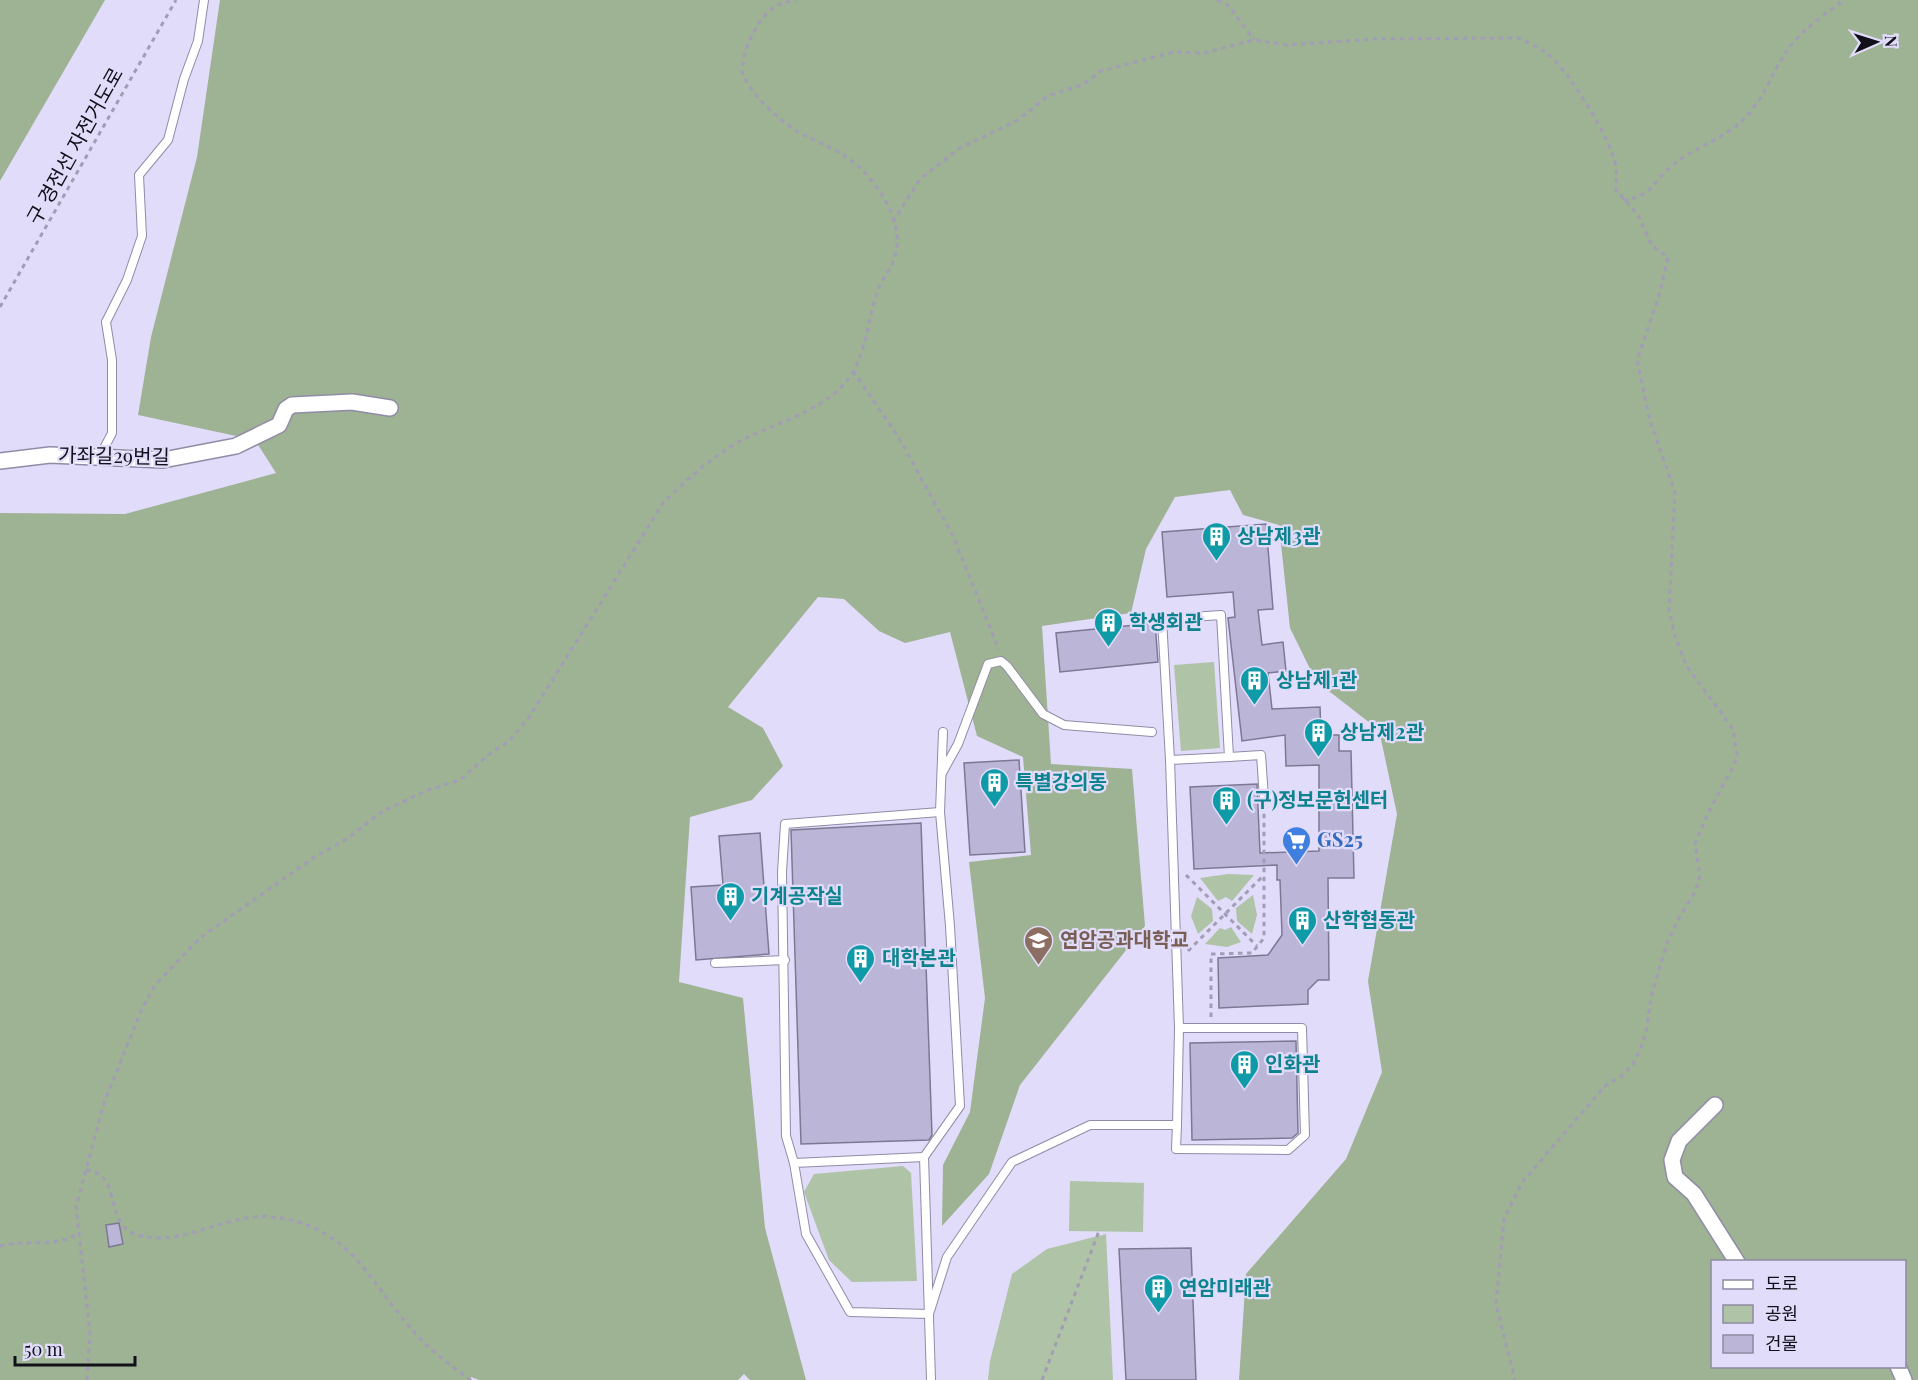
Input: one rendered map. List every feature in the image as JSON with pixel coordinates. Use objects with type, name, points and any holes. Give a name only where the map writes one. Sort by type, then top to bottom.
[{"type":"street","name":"가좌길29번길","points":[[0,461],[50,455],[163,460],[236,446],[279,425],[286,409],[292,405],[352,402],[390,408]]},
{"type":"street","points":[[1715,1105],[1679,1141],[1672,1160],[1675,1177],[1694,1194],[1736,1260]]},
{"type":"lane","points":[[99,456],[112,433],[112,360],[106,322],[127,280],[142,236],[139,176],[168,140],[184,79],[198,41],[204,0]]},
{"type":"lane","points":[[1179,1028],[1302,1028],[1305,1135],[1288,1150],[1176,1149],[1179,1028],[1170,760],[1162,619],[1221,615],[1229,757]]},
{"type":"lane","points":[[942,775],[958,744],[988,664],[1001,661],[1042,714],[1064,725],[1152,732]]},
{"type":"lane","points":[[931,1380],[924,1157],[960,1106],[950,926],[940,812],[943,732]]},
{"type":"lane","points":[[1170,760],[1261,755],[1264,798],[1292,796]]},
{"type":"lane","points":[[929,1314],[850,1312],[806,1234],[794,1163],[786,1136],[782,872],[785,824],[940,812]]},
{"type":"lane","points":[[715,963],[785,960]]},
{"type":"lane","points":[[929,1314],[947,1257],[1012,1162],[1090,1125],[1177,1125]]},
{"type":"lane","points":[[794,1163],[924,1157]]},
{"type":"path","name":"구 경전선 자전거도로","points":[[0,307],[176,0]]},
{"type":"path","points":[[87,1380],[90,1332],[77,1234],[76,1207],[113,1077],[141,1011],[160,980],[200,938],[313,858],[348,838],[383,811],[402,801],[460,780],[488,755],[509,741],[528,719],[663,503],[692,474],[740,442],[780,421],[801,414],[830,397],[853,371],[865,344],[880,285],[895,258],[897,247],[893,222],[880,191],[855,163],[789,125],[755,94],[744,78],[742,64],[757,28],[774,7],[796,0]]},
{"type":"path","points":[[1217,0],[1229,6],[1254,40]]},
{"type":"path","points":[[1623,200],[1639,198],[1675,163],[1721,138],[1744,119],[1765,94],[1783,57],[1794,41],[1844,0]]},
{"type":"path","points":[[893,222],[920,179],[960,148],[1018,120],[1048,96],[1084,84],[1101,71],[1174,52],[1204,53],[1254,40],[1286,45],[1372,39],[1508,37],[1533,44],[1556,61],[1583,98],[1616,165],[1616,190],[1638,216],[1652,246],[1668,257],[1659,296],[1636,360],[1650,421],[1675,492],[1669,585],[1671,623],[1688,667],[1732,729],[1737,755],[1695,844],[1700,876],[1695,892],[1667,943],[1651,997],[1646,1033],[1632,1066],[1619,1078],[1606,1085],[1523,1181],[1504,1219],[1496,1304],[1515,1380]]},
{"type":"path","points":[[853,371],[899,438],[953,536],[998,642],[1001,661]]},
{"type":"path","points":[[1211,1028],[1211,954],[1252,953],[1264,938],[1264,798]]},
{"type":"path","points":[[1173,862],[1257,946]]},
{"type":"path","points":[[1177,962],[1263,876]]},
{"type":"path","points":[[86,1170],[95,1171],[106,1179],[118,1217],[124,1227],[138,1235],[171,1237],[235,1219],[264,1216],[301,1222],[329,1234],[361,1263],[416,1335],[471,1380]]},
{"type":"path","points":[[1042,1380],[1099,1231]]},
{"type":"path","points":[[0,1246],[26,1241],[66,1242],[77,1234]]},
{"type":"green space","points":[[0,0],[105,0],[0,181]]},
{"type":"green space","points":[[220,0],[1918,0],[1918,1380],[1239,1380],[1246,1274],[1346,1159],[1382,1072],[1368,981],[1397,814],[1379,730],[1316,681],[1290,628],[1279,525],[1243,515],[1230,490],[1175,497],[1146,549],[1131,613],[1042,626],[1051,764],[1132,769],[1145,926],[1020,1085],[989,1174],[942,1226],[943,1165],[970,1112],[985,998],[969,862],[1031,855],[1023,757],[977,736],[950,632],[905,643],[879,631],[844,599],[818,597],[728,707],[763,728],[783,766],[752,800],[690,817],[679,982],[743,998],[765,1228],[806,1380],[750,1380],[744,1374],[738,1380],[479,1380],[471,1377],[470,1380],[0,1380],[0,513],[125,514],[276,473],[255,440],[138,415],[151,337],[197,157]]},
{"type":"green space","points":[[1214,662],[1220,748],[1181,751],[1174,665]]},
{"type":"green space","points":[[1228,874],[1254,875],[1232,901],[1226,897],[1218,901],[1200,878]]},
{"type":"green space","points":[[1253,895],[1257,915],[1252,934],[1237,921],[1236,908]]},
{"type":"green space","points":[[1197,897],[1212,909],[1213,921],[1198,934],[1191,916]]},
{"type":"green space","points":[[1231,927],[1241,942],[1227,947],[1205,944],[1220,928],[1225,930]]},
{"type":"green space","points":[[903,1166],[911,1173],[917,1281],[852,1282],[829,1260],[804,1192],[814,1174]]},
{"type":"green space","points":[[1070,1181],[1144,1183],[1143,1232],[1069,1231]]},
{"type":"green space","points":[[1106,1234],[1113,1380],[988,1380],[990,1361],[1012,1274],[1047,1249]]},
{"type":"building","points":[[1266,524],[1273,609],[1258,610],[1262,645],[1283,642],[1286,671],[1268,673],[1272,709],[1320,707],[1321,735],[1339,735],[1339,751],[1351,751],[1354,878],[1328,878],[1329,980],[1318,980],[1308,990],[1308,1004],[1219,1008],[1218,958],[1268,955],[1282,935],[1280,880],[1277,880],[1277,865],[1194,869],[1190,787],[1257,784],[1260,853],[1319,851],[1319,765],[1286,766],[1285,735],[1242,741],[1228,618],[1235,617],[1233,592],[1167,597],[1162,532]]},
{"type":"building","name":"학생회관","points":[[1155,623],[1158,662],[1060,672],[1056,633]]},
{"type":"building","name":"특별강의동","points":[[1019,760],[1025,852],[970,855],[964,763]]},
{"type":"building","name":"대학본관","points":[[921,823],[932,1135],[929,1140],[801,1144],[791,830]]},
{"type":"building","name":"기계공작실","points":[[760,833],[769,954],[696,960],[691,887],[723,885],[719,836]]},
{"type":"building","name":"인화관","points":[[1296,1041],[1298,1133],[1292,1138],[1192,1140],[1190,1043]]},
{"type":"building","points":[[119,1223],[123,1244],[109,1247],[106,1225]]},
{"type":"building","name":"연암미래관","points":[[1191,1248],[1196,1380],[1126,1380],[1119,1249]]},
{"type":"place","name":"상남제3관","points":[[1216,562]]},
{"type":"place","name":"학생회관","points":[[1108,648]]},
{"type":"place","name":"상남제1관","points":[[1255,706]]},
{"type":"place","name":"상남제2관","points":[[1319,758]]},
{"type":"place","name":"특별강의동","points":[[994,808]]},
{"type":"place","name":"(구)정보문헌센터","points":[[1226,826]]},
{"type":"place","name":"GS25","points":[[1296,866]]},
{"type":"place","name":"기계공작실","points":[[730,922]]},
{"type":"place","name":"산학협동관","points":[[1302,946]]},
{"type":"place","name":"연암공과대학교","points":[[1039,966]]},
{"type":"place","name":"대학본관","points":[[861,984]]},
{"type":"place","name":"인화관","points":[[1244,1090]]},
{"type":"place","name":"연암미래관","points":[[1158,1314]]}]
